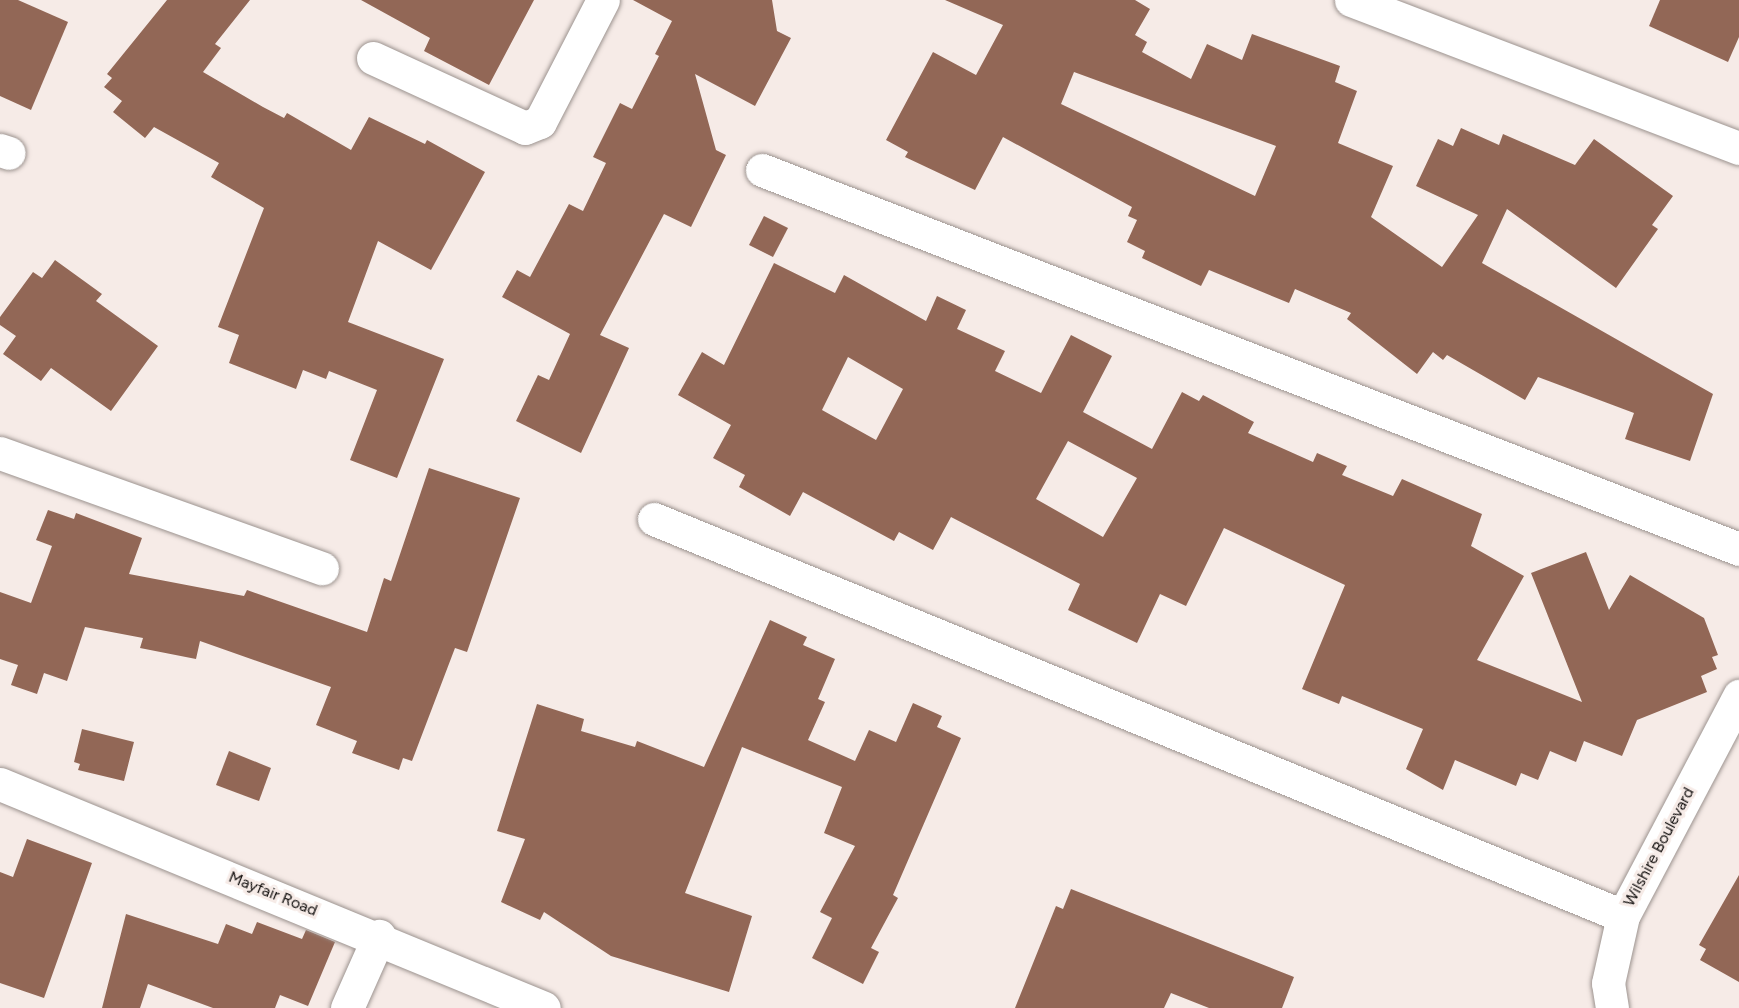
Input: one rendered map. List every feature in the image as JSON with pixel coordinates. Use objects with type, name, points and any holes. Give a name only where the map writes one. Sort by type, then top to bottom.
[{"type":"street","points":[[372,58],[525,129],[540,122],[603,0]]},
{"type":"street","points":[[1352,0],[1739,148]]},
{"type":"street","points":[[762,170],[1739,549]]},
{"type":"street","points":[[0,453],[322,568]]},
{"type":"street","points":[[654,519],[1623,916]]},
{"type":"street","name":"Wilshire Boulevard","points":[[1612,1008],[1608,983],[1623,916],[1739,696]]},
{"type":"street","name":"Mayfair Road","points":[[0,784],[379,936],[544,1008]]},
{"type":"street","points":[[347,1008],[379,936]]},
{"type":"building","points":[[0,0],[18,0],[68,22],[31,110],[0,96]]},
{"type":"building","points":[[167,0],[250,0],[215,44],[221,48],[203,72],[263,107],[284,118],[287,113],[351,150],[369,117],[425,144],[427,140],[485,172],[431,270],[378,241],[348,322],[444,359],[397,478],[350,460],[377,390],[329,371],[326,379],[303,370],[296,389],[229,363],[239,335],[218,327],[264,208],[211,177],[219,163],[154,127],[145,138],[113,112],[122,101],[104,87],[112,78],[107,74]]},
{"type":"building","points":[[361,0],[534,0],[489,85],[424,51],[430,38]]},
{"type":"building","points":[[633,0],[772,0],[777,31],[791,38],[755,106],[695,74],[716,150],[726,155],[691,227],[664,214],[600,335],[629,348],[581,453],[516,421],[538,375],[549,380],[570,334],[502,297],[517,270],[530,277],[569,204],[583,211],[606,163],[593,157],[620,103],[632,109],[659,56],[655,54],[672,21]]},
{"type":"building","points":[[945,0],[1135,0],[1150,9],[1135,35],[1147,42],[1142,52],[1191,79],[1207,44],[1242,60],[1252,34],[1340,66],[1335,82],[1357,91],[1338,143],[1393,166],[1371,217],[1442,267],[1478,215],[1416,186],[1438,139],[1453,146],[1461,128],[1499,145],[1503,134],[1575,165],[1594,139],[1673,196],[1652,225],[1658,229],[1616,288],[1507,209],[1482,263],[1713,394],[1690,461],[1625,439],[1634,413],[1538,377],[1525,400],[1447,355],[1443,360],[1433,352],[1417,374],[1347,319],[1351,313],[1295,289],[1289,303],[1209,270],[1201,286],[1142,258],[1145,251],[1127,242],[1137,220],[1128,216],[1132,207],[1003,137],[975,190],[905,157],[908,152],[886,140],[933,52],[976,75],[1003,25]],"holes":[[[1074,72],[1276,146],[1255,196],[1061,104]]]},
{"type":"building","points":[[1660,0],[1739,0],[1739,37],[1728,62],[1649,26]]},
{"type":"building","points":[[764,216],[788,228],[773,257],[749,245]]},
{"type":"building","points":[[55,260],[102,294],[96,301],[158,346],[111,411],[51,368],[41,381],[3,354],[16,336],[0,325],[0,317],[33,272],[42,278]]},
{"type":"building","points":[[774,263],[835,293],[844,275],[926,321],[937,296],[966,310],[957,329],[1005,351],[995,371],[1041,393],[1071,335],[1112,356],[1083,412],[1152,449],[1182,392],[1199,401],[1203,395],[1254,422],[1248,433],[1313,462],[1317,453],[1347,466],[1342,475],[1393,496],[1402,479],[1482,514],[1471,546],[1524,576],[1477,660],[1582,702],[1531,573],[1586,552],[1609,610],[1630,575],[1704,618],[1718,655],[1712,657],[1717,669],[1701,676],[1707,692],[1637,720],[1622,756],[1584,741],[1576,762],[1550,751],[1538,780],[1521,773],[1516,786],[1455,760],[1443,790],[1406,769],[1423,729],[1342,696],[1339,704],[1302,689],[1345,585],[1224,528],[1186,606],[1160,594],[1137,643],[1068,610],[1080,584],[951,517],[933,550],[899,532],[894,541],[803,492],[790,516],[739,487],[745,475],[713,458],[731,425],[678,395],[702,352],[724,365]],"holes":[[[848,357],[903,389],[876,440],[822,410]],[[1068,441],[1137,478],[1103,537],[1036,499]]]},
{"type":"building","points":[[429,468],[520,498],[467,652],[455,648],[412,761],[403,758],[399,770],[352,753],[357,741],[316,725],[331,687],[200,641],[196,659],[140,648],[143,638],[85,627],[67,681],[44,673],[37,694],[11,685],[18,665],[0,659],[0,592],[31,603],[52,546],[36,540],[48,510],[74,519],[76,513],[142,538],[129,574],[244,596],[247,590],[367,632],[384,578],[391,581]]},
{"type":"building","points":[[770,620],[807,637],[803,645],[835,659],[818,699],[825,702],[808,740],[855,761],[869,730],[896,742],[913,703],[942,716],[937,727],[961,738],[893,895],[898,898],[871,948],[879,952],[863,984],[812,958],[832,918],[820,912],[855,846],[824,833],[842,787],[742,747],[685,893],[752,916],[729,992],[611,956],[544,912],[540,920],[501,902],[525,839],[497,831],[537,704],[584,719],[581,731],[635,747],[637,741],[704,767]]},
{"type":"building","points":[[82,729],[134,742],[124,781],[78,770],[80,764],[74,762]]},
{"type":"building","points":[[229,751],[271,768],[259,801],[216,785]]},
{"type":"building","points":[[27,839],[92,863],[44,998],[0,983],[0,872],[13,877]]},
{"type":"building","points":[[1739,875],[1739,982],[1700,960],[1706,949],[1699,945]]},
{"type":"building","points":[[1071,889],[1294,977],[1282,1008],[1209,1008],[1171,993],[1164,1008],[1015,1008],[1056,906],[1063,909]]},
{"type":"building","points":[[126,914],[218,944],[226,924],[252,934],[257,922],[302,939],[306,930],[335,942],[308,1006],[280,995],[275,1008],[213,1008],[148,984],[140,1008],[102,1008]]}]
